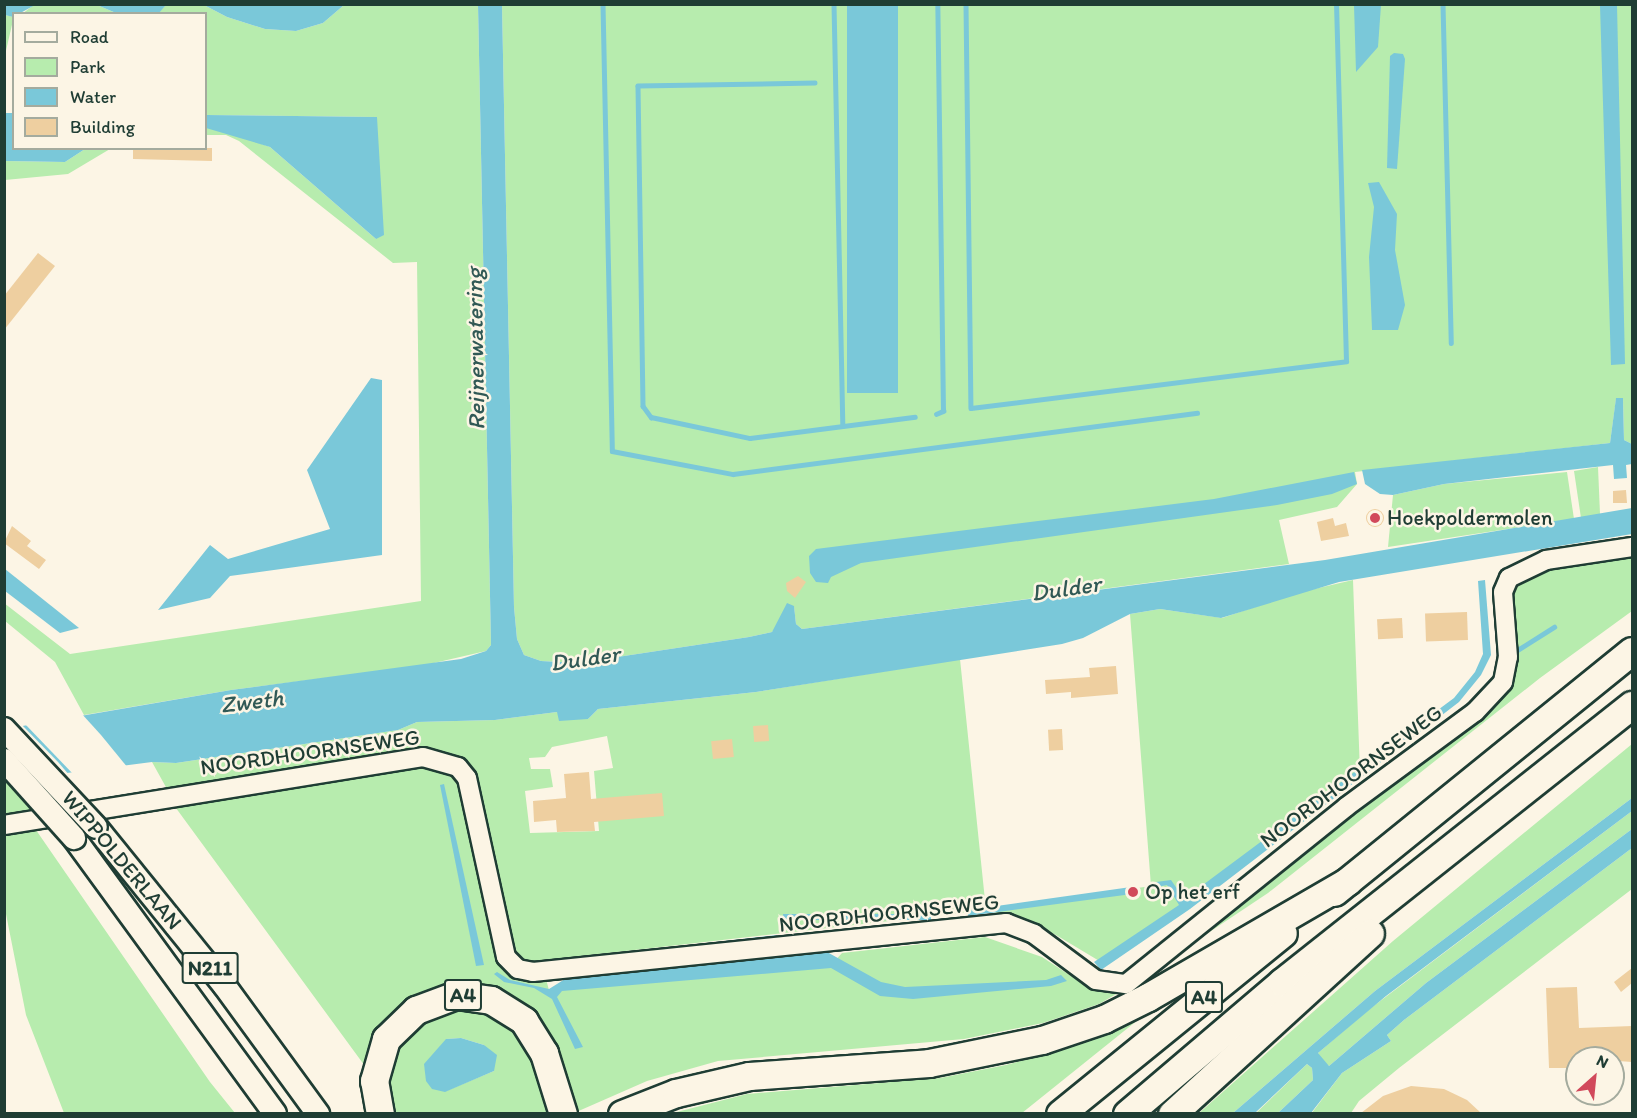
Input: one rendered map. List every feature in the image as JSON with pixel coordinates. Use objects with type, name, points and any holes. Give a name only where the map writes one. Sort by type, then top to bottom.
[{"type":"highway","name":"A4","points":[[1060,1113],[1632,651]]},
{"type":"highway","name":"A4","points":[[1127,1113],[1282,982],[1480,829],[1632,705]]},
{"type":"highway","name":"A4","points":[[1172,1113],[1297,1003],[1480,829]]},
{"type":"highway","name":"A4","points":[[622,1113],[676,1093],[720,1081],[929,1062],[1042,1040],[1104,1019],[1148,997],[1348,881]]},
{"type":"highway","name":"A4","points":[[380,1113],[374,1081],[386,1039],[416,1010],[456,995],[491,1000],[524,1021],[544,1053],[563,1113]]},
{"type":"main road","name":"WIPPOLDERLAAN","points":[[4,729],[96,827],[202,957],[318,1113]]},
{"type":"main road","name":"WIPPOLDERLAAN","points":[[4,760],[74,838],[275,1113]]},
{"type":"street","name":"NOORDHOORNSEWEG","points":[[4,825],[423,757],[458,767],[466,778],[506,957],[518,969],[533,972],[1006,923],[1034,934],[1096,980],[1126,984],[1346,807],[1475,712],[1503,682],[1508,657],[1503,592],[1509,578],[1546,560],[1632,547]]},
{"type":"green space","points":[[35,4],[97,5],[114,12],[25,12]]},
{"type":"green space","points":[[166,5],[204,5],[227,17],[265,29],[296,31],[323,23],[344,5],[478,5],[491,645],[486,651],[421,666],[231,690],[84,715],[55,662],[5,621],[4,603],[70,654],[421,601],[417,262],[393,263],[239,141],[226,135],[207,135],[207,128],[216,128],[270,147],[376,239],[376,117],[207,115],[207,12],[159,12]]},
{"type":"green space","points":[[502,5],[1632,5],[1632,444],[1624,440],[1623,398],[1616,399],[1610,443],[1355,472],[1357,484],[1337,507],[1279,520],[1289,564],[802,629],[796,624],[794,607],[772,632],[749,637],[578,663],[541,661],[524,655],[517,639],[514,607]]},
{"type":"green space","points":[[5,15],[12,17],[12,25],[4,59],[4,19]]},
{"type":"green space","points":[[83,150],[108,150],[68,174],[5,180],[4,161],[65,162]]},
{"type":"green space","points":[[1598,467],[1600,514],[1581,518],[1574,471]]},
{"type":"green space","points":[[1567,472],[1574,519],[1388,547],[1393,495],[1444,484]]},
{"type":"green space","points":[[1632,551],[1632,611],[1540,678],[1268,893],[1118,993],[1099,1004],[1043,1023],[964,1039],[718,1061],[647,1081],[574,1113],[545,1039],[443,991],[370,1073],[173,804],[426,764],[453,773],[465,797],[492,938],[502,970],[518,978],[546,979],[550,994],[561,989],[815,968],[832,964],[842,953],[985,937],[1042,957],[1091,989],[1117,993],[1118,984],[1484,700],[1511,667],[1508,599],[1525,577],[1535,569]]},
{"type":"green space","points":[[1353,580],[1360,773],[1293,826],[1101,962],[1056,935],[1017,918],[986,910],[1151,886],[1130,614],[1160,609],[1222,618],[1297,593]]},
{"type":"green space","points":[[960,659],[986,910],[529,962],[513,953],[475,776],[460,757],[443,754],[167,789],[152,762],[176,763],[398,730],[417,722],[495,720],[557,712],[588,719],[598,709],[756,692]],"holes":[[[607,736],[613,768],[594,771],[599,831],[530,833],[525,791],[553,787],[550,769],[531,769],[529,758],[545,757],[552,747]]]},
{"type":"green space","points":[[1632,744],[1632,798],[1375,991],[1233,1113],[1198,1114],[1393,941]]},
{"type":"green space","points":[[5,781],[38,814],[5,819]]},
{"type":"green space","points":[[1632,811],[1632,829],[1426,983],[1329,1066],[1322,1062],[1318,1053],[1367,1011]]},
{"type":"green space","points":[[36,830],[210,1082],[235,1113],[64,1113],[26,1015],[5,909],[5,836]]},
{"type":"green space","points":[[1632,848],[1632,889],[1399,1068],[1359,1101],[1351,1113],[1311,1114],[1342,1073],[1391,1041],[1387,1035],[1404,1020]]},
{"type":"green space","points":[[1164,999],[1022,1113],[669,1114],[747,1094],[940,1078],[1006,1065],[1060,1050]]},
{"type":"green space","points":[[452,1008],[493,1014],[511,1025],[525,1040],[552,1113],[395,1113],[389,1099],[388,1077],[394,1050],[413,1026]],"holes":[[[461,1038],[484,1045],[494,1071],[446,1091],[446,1039]]]},
{"type":"green space","points":[[1307,1064],[1312,1068],[1313,1080],[1278,1113],[1255,1114]]},
{"type":"water","points":[[5,4],[35,4],[22,12],[12,12],[12,17],[5,15]]},
{"type":"water","points":[[97,5],[166,5],[160,12],[114,12]]},
{"type":"water","points":[[204,5],[344,5],[323,23],[296,31],[265,29],[227,17]]},
{"type":"water","name":"Zweth","points":[[478,5],[502,5],[514,607],[517,639],[524,655],[541,661],[578,663],[749,637],[772,632],[787,603],[794,606],[796,624],[802,629],[1325,560],[1632,508],[1632,534],[1339,582],[1221,618],[1160,609],[1130,614],[1083,638],[1062,644],[756,692],[598,709],[588,719],[559,721],[557,712],[495,720],[417,722],[398,730],[176,763],[152,762],[5,781],[5,729],[231,690],[461,659],[486,651],[491,645]]},
{"type":"water","points":[[847,5],[898,5],[898,393],[847,393]]},
{"type":"water","points":[[1354,5],[1381,5],[1378,47],[1356,72]]},
{"type":"water","points":[[1600,5],[1617,5],[1625,364],[1611,365]]},
{"type":"water","points":[[1394,53],[1403,54],[1405,59],[1397,169],[1387,168],[1390,56]]},
{"type":"water","points":[[5,113],[12,113],[12,150],[83,150],[65,162],[5,161]]},
{"type":"water","points":[[207,115],[377,117],[384,235],[376,239],[270,147],[207,128]]},
{"type":"water","points":[[1379,182],[1397,214],[1395,250],[1405,305],[1398,330],[1372,330],[1369,257],[1374,207],[1368,183]]},
{"type":"water","points":[[371,378],[382,380],[382,555],[230,576],[210,598],[158,610],[210,545],[228,559],[330,529],[307,470]]},
{"type":"water","points":[[1616,398],[1623,398],[1624,440],[1632,444],[1632,464],[1626,465],[1627,478],[1614,479],[1613,465],[1444,484],[1393,495],[1380,494],[1365,484],[1362,470],[1610,443]]},
{"type":"water","points":[[1354,472],[1357,484],[1332,494],[1277,505],[861,563],[831,577],[828,583],[816,582],[810,573],[809,556],[816,549],[1214,499]]},
{"type":"water","points":[[5,569],[79,628],[60,633],[5,591]]},
{"type":"water","points":[[1485,580],[1491,655],[1481,675],[1459,702],[1190,909],[1101,970],[1094,962],[1179,905],[1167,885],[1157,887],[1156,882],[1171,880],[1184,899],[1454,698],[1475,672],[1483,654],[1478,581]]},
{"type":"water","points":[[444,784],[484,965],[476,966],[440,785]]},
{"type":"water","points":[[1632,798],[1632,811],[1386,996],[1318,1053],[1329,1066],[1426,983],[1632,829],[1632,848],[1404,1020],[1387,1035],[1391,1041],[1342,1073],[1311,1113],[1278,1113],[1313,1080],[1312,1068],[1307,1064],[1255,1113],[1233,1113],[1375,991]]},
{"type":"water","points":[[1131,887],[1132,894],[968,916],[968,910]]},
{"type":"water","points":[[783,914],[931,914],[931,920],[783,920]]},
{"type":"water","points":[[777,935],[778,941],[533,968],[532,963]]},
{"type":"water","points":[[827,952],[881,982],[905,987],[1046,980],[1061,975],[1067,981],[1051,986],[913,999],[880,996],[831,968],[562,991],[557,997],[583,1047],[575,1049],[552,999],[534,988],[504,982],[494,974],[497,972],[510,980],[549,989],[565,979]]},
{"type":"water","points":[[461,1038],[484,1045],[497,1055],[494,1071],[445,1092],[432,1089],[426,1081],[424,1064],[446,1039]]},
{"type":"pier","points":[[81,713],[128,768],[74,775],[24,723]]},
{"type":"pier","points":[[20,723],[70,776],[10,784],[4,779],[4,726]]},
{"type":"building","points":[[207,148],[212,148],[212,161],[133,159],[133,150],[207,150]]},
{"type":"building","points":[[38,253],[55,266],[4,330],[4,296]]},
{"type":"building","points":[[1626,490],[1627,503],[1613,503],[1613,491]]},
{"type":"building","name":"Hoekpoldermolen","points":[[1371,509],[1379,509],[1384,514],[1382,525],[1371,527],[1366,522],[1366,514]]},
{"type":"building","points":[[1333,518],[1335,526],[1346,523],[1349,536],[1321,541],[1317,522]]},
{"type":"building","points":[[12,526],[31,541],[27,546],[46,560],[39,569],[4,543]]},
{"type":"building","points":[[798,576],[806,582],[795,598],[787,591],[786,583]]},
{"type":"building","points":[[1467,612],[1468,640],[1426,641],[1425,613]]},
{"type":"building","points":[[1402,618],[1403,638],[1378,639],[1377,619]]},
{"type":"building","points":[[1116,666],[1118,694],[1071,698],[1071,692],[1046,694],[1045,680],[1090,677],[1089,668]]},
{"type":"building","points":[[768,725],[769,741],[754,742],[753,726]]},
{"type":"building","points":[[1062,729],[1063,750],[1049,751],[1048,730]]},
{"type":"building","points":[[732,739],[734,757],[713,759],[711,741]]},
{"type":"building","points":[[589,772],[591,799],[662,793],[664,816],[594,822],[595,831],[557,832],[556,820],[534,822],[533,801],[566,798],[564,774]]},
{"type":"building","points":[[1632,968],[1632,983],[1621,992],[1614,982]]},
{"type":"building","points":[[1577,987],[1579,1028],[1632,1026],[1632,1062],[1625,1061],[1625,1046],[1565,1046],[1565,1068],[1549,1068],[1546,988]]},
{"type":"building","points":[[1411,1086],[1444,1089],[1467,1100],[1481,1113],[1361,1113],[1383,1096]]},
{"type":"waterway","points":[[603,4],[612,451],[733,474],[1197,413]]},
{"type":"waterway","points":[[834,4],[843,426]]},
{"type":"waterway","points":[[936,414],[943,411],[937,4]]},
{"type":"waterway","points":[[966,4],[971,408],[1346,361],[1336,4]]},
{"type":"waterway","points":[[1443,4],[1451,343]]},
{"type":"waterway","points":[[815,83],[638,86],[643,406],[651,417],[750,438],[915,417]]},
{"type":"waterway","points":[[1516,651],[1554,627]]},
{"type":"place","name":"Hoekpoldermolen","points":[[1375,518]]},
{"type":"place","name":"Op het erf","points":[[1133,892]]},
{"type":"water label","name":"Reijnerwatering","points":[[475,349]]},
{"type":"water label","name":"Dulder","points":[[1066,588]]},
{"type":"water label","name":"Dulder","points":[[585,658]]}]
